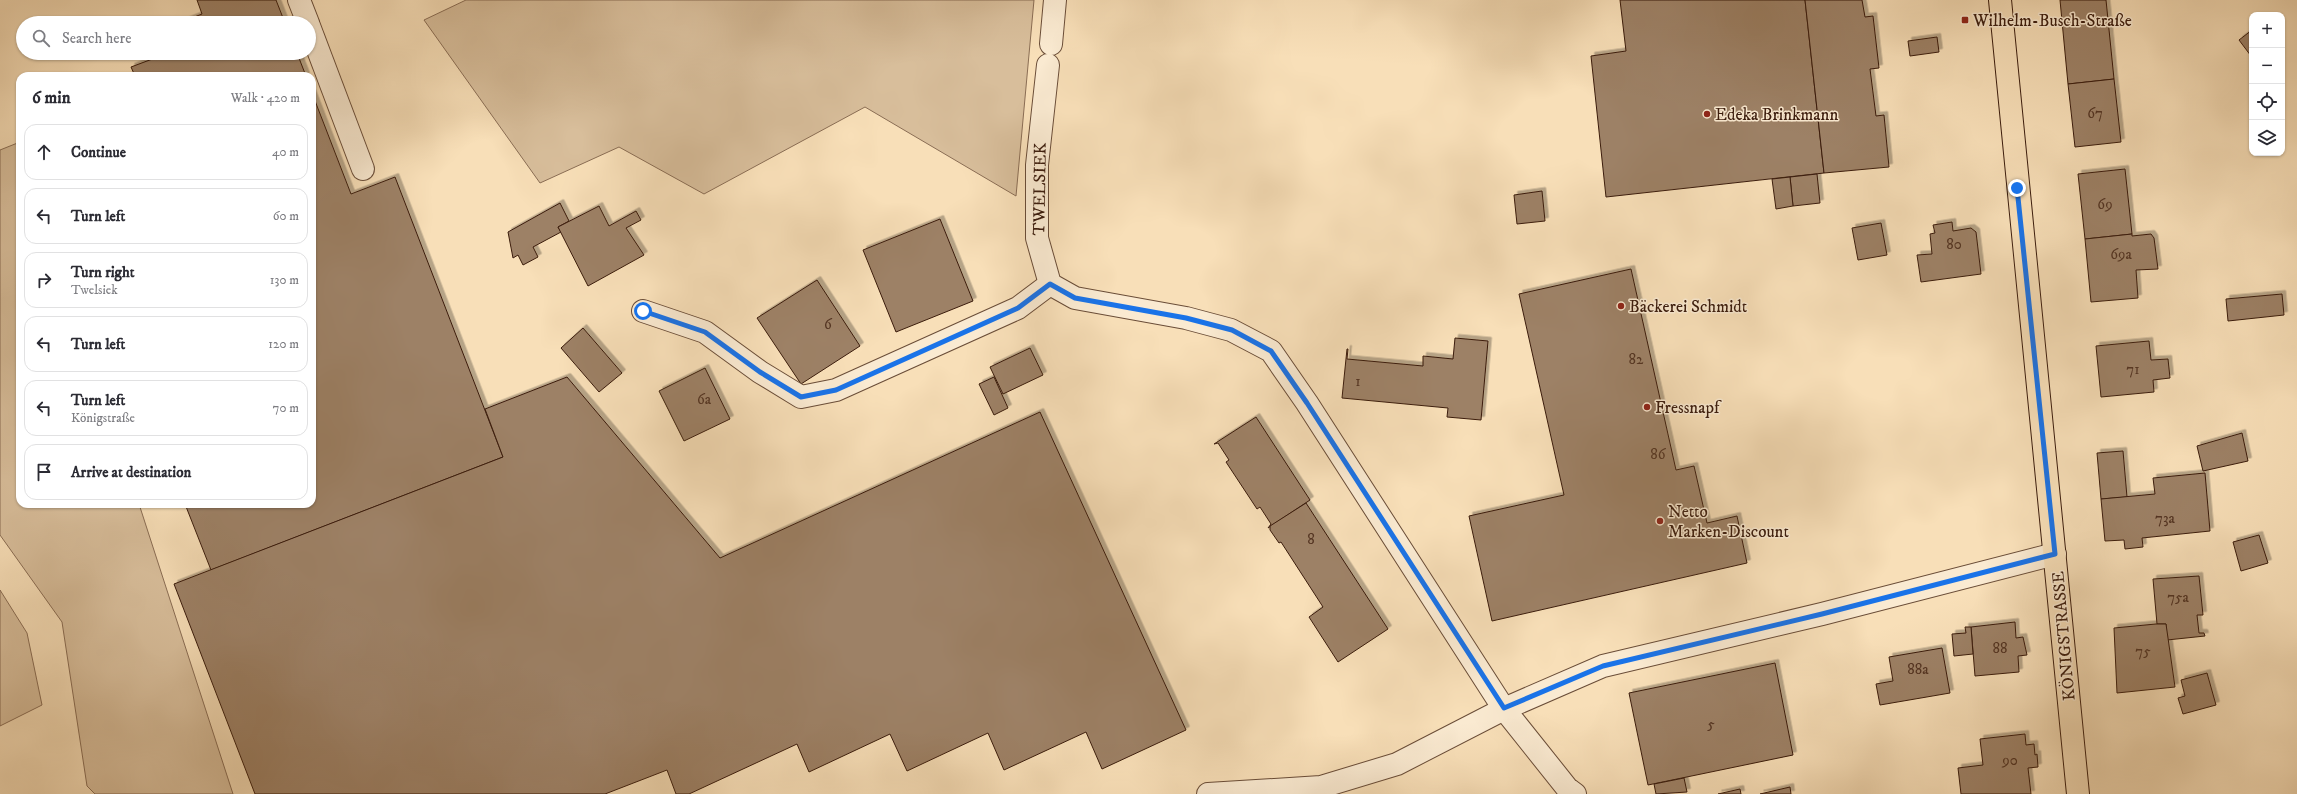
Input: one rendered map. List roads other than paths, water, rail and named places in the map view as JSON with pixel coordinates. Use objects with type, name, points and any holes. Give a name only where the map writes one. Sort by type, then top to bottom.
[{"type":"main road","name":"KÖNIGSTRASSE","points":[[2000,0],[2078,794]]},
{"type":"street","points":[[299,0],[305,16]]},
{"type":"street","points":[[1051,44],[1055,0]]},
{"type":"street","points":[[316,45],[363,169]]},
{"type":"street","name":"TWELSIEK","points":[[1048,65],[1037,165],[1037,238],[1050,284]]},
{"type":"street","points":[[643,311],[705,332],[760,372],[801,397],[836,390],[1018,308],[1050,284],[1075,298],[1186,318],[1232,330],[1271,351],[1307,403],[1504,708],[1566,792]]},
{"type":"street","points":[[1208,794],[1321,788],[1397,764],[1504,708],[1603,666],[1822,614],[2055,554]]},
{"type":"place","name":"Wilhelm-Busch-Straße","points":[[1965,20]]},
{"type":"place","name":"Edeka Brinkmann","points":[[1707,114]]},
{"type":"place","name":"Bäckerei Schmidt","points":[[1621,306]]},
{"type":"place","name":"Fressnapf","points":[[1647,407]]},
{"type":"place","name":"Netto Marken-Discount","points":[[1660,521]]}]
